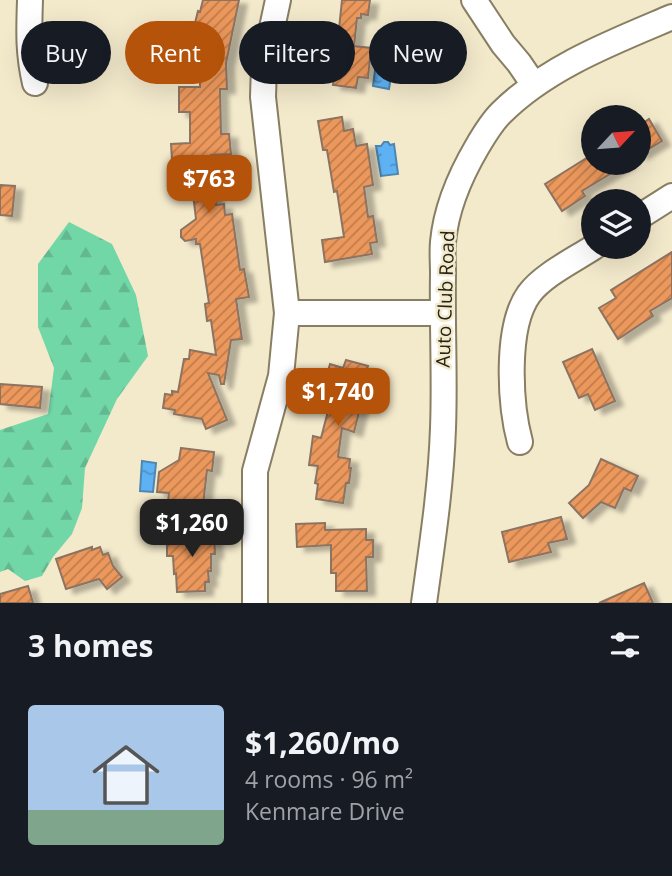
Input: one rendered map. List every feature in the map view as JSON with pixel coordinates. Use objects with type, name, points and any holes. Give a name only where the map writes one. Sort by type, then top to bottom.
[{"type":"street","points":[[29,21],[30,0]]},
{"type":"street","points":[[255,603],[254,471],[281,376],[287,313],[263,97],[264,65],[278,0]]},
{"type":"street","points":[[474,0],[534,85]]},
{"type":"street","name":"Auto Club Road","points":[[424,603],[443,429],[443,242],[457,187],[489,127],[534,85],[588,53],[672,17]]},
{"type":"street","points":[[651,210],[672,196]]},
{"type":"street","points":[[520,442],[514,419],[514,328],[529,294],[544,280],[581,256]]},
{"type":"street","points":[[287,313],[442,313]]},
{"type":"green space","points":[[69,222],[112,244],[136,295],[148,356],[117,399],[85,468],[82,508],[72,534],[42,576],[25,581],[8,569],[0,572],[0,430],[48,414],[54,368],[38,327],[38,264]]},
{"type":"water","points":[[373,84],[390,84],[389,89]]},
{"type":"water","points":[[384,142],[394,144],[398,174],[381,176],[376,146],[381,146]]},
{"type":"water","points":[[142,461],[156,463],[153,492],[140,491]]},
{"type":"building","points":[[203,0],[239,0],[226,63],[227,89],[220,89],[221,134],[229,134],[231,154],[211,155],[216,205],[224,204],[225,215],[232,214],[240,270],[244,269],[249,297],[236,299],[242,339],[231,340],[224,384],[221,384],[219,375],[208,373],[227,420],[206,429],[202,419],[174,414],[175,410],[163,408],[165,394],[178,392],[184,359],[189,359],[190,350],[216,355],[211,320],[207,321],[205,304],[209,303],[200,244],[196,244],[196,239],[185,241],[181,237],[181,230],[196,219],[193,194],[188,195],[187,190],[174,192],[171,144],[190,143],[190,112],[179,112],[179,87],[225,84],[225,21],[196,21],[198,11],[200,12]]},
{"type":"building","points":[[342,0],[370,0],[368,15],[361,14],[361,18],[357,18],[355,37],[355,21],[340,21]]},
{"type":"building","points":[[355,46],[369,48],[368,78],[358,77],[356,88],[333,85],[355,84]]},
{"type":"building","points":[[342,117],[344,131],[353,129],[356,146],[367,144],[373,185],[364,187],[368,217],[373,216],[377,242],[370,243],[372,254],[325,262],[322,240],[344,237],[337,191],[334,192],[327,150],[323,150],[318,121]]},
{"type":"building","points":[[651,122],[662,141],[651,148]]},
{"type":"building","points":[[581,162],[581,175],[608,175],[581,189],[581,199],[562,211],[545,184]]},
{"type":"building","points":[[0,185],[15,186],[12,216],[0,215]]},
{"type":"building","points":[[672,252],[672,298],[650,311],[653,316],[618,339],[599,308],[616,298],[611,290]]},
{"type":"building","points":[[592,349],[615,401],[595,410],[588,394],[579,398],[563,362]]},
{"type":"building","points":[[346,360],[368,366],[363,381],[372,383],[367,402],[362,400],[354,432],[342,428],[338,457],[350,459],[351,468],[343,503],[316,499],[318,466],[309,465],[313,436],[321,438],[328,411],[324,410],[330,388],[324,386],[330,364],[343,368]]},
{"type":"building","points":[[0,384],[42,387],[40,408],[0,404]]},
{"type":"building","points":[[181,448],[214,452],[212,471],[207,470],[203,505],[168,501],[169,493],[157,492],[159,472],[179,460]]},
{"type":"building","points":[[601,459],[638,476],[631,491],[624,488],[615,508],[601,502],[583,518],[569,503],[589,485]]},
{"type":"building","points":[[561,517],[567,539],[548,543],[551,552],[509,562],[502,532]]},
{"type":"building","points":[[325,523],[325,530],[366,529],[366,540],[373,540],[373,557],[366,557],[367,591],[336,591],[336,573],[331,573],[331,545],[297,547],[296,524]]},
{"type":"building","points":[[214,530],[215,554],[211,554],[211,571],[208,571],[209,582],[205,582],[205,591],[177,592],[173,556],[167,556],[167,542],[177,542],[176,531]]},
{"type":"building","points":[[92,547],[92,550],[100,547],[103,555],[108,553],[113,566],[122,577],[107,589],[99,579],[66,589],[56,559]]},
{"type":"building","points":[[644,583],[653,603],[599,603]]},
{"type":"building","points":[[28,586],[33,603],[0,603],[0,594]]}]
